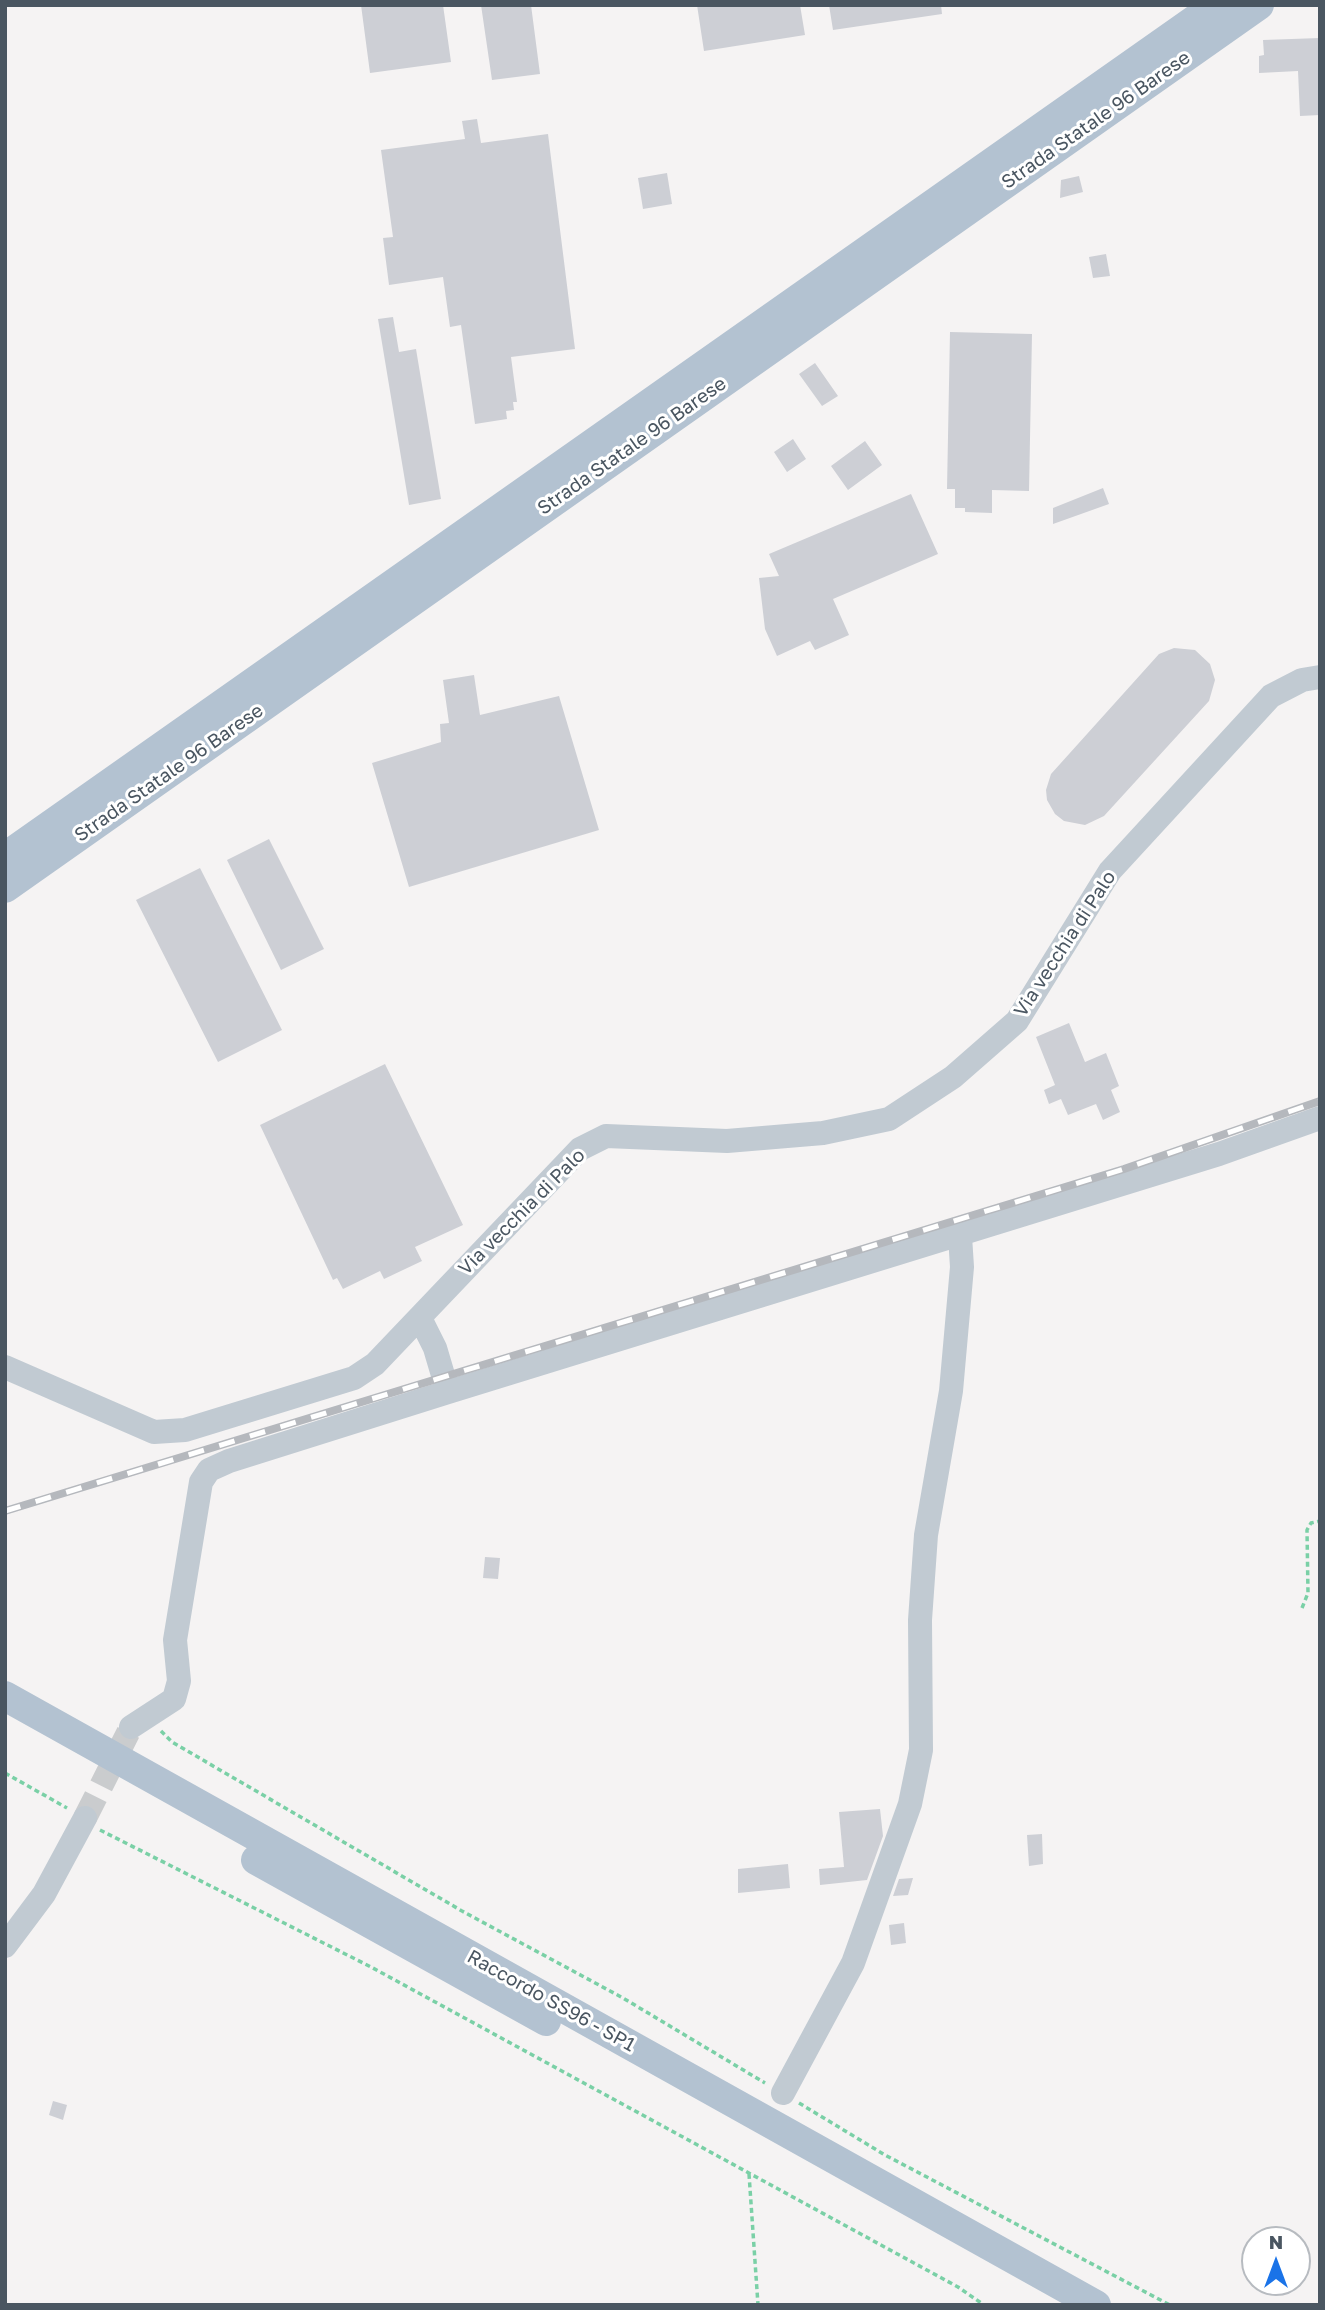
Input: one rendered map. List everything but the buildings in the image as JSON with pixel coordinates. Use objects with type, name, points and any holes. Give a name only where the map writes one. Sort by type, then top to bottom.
[{"type":"main road","name":"Strada Statale 96 Barese","points":[[10,879],[1216,5]]},
{"type":"main road","name":"Strada Statale 96 Barese","points":[[10,879],[1259,5]]},
{"type":"main road","name":"Raccordo SS96 - SP1","points":[[5,1696],[1096,2305]]},
{"type":"main road","name":"Raccordo SS96 - SP1","points":[[5,1719],[1054,2305]]},
{"type":"street","name":"Via vecchia di Palo","points":[[5,1367],[144,1429],[154,1432],[185,1430],[354,1378],[375,1364],[580,1149],[606,1136],[727,1141],[823,1133],[888,1119],[953,1077],[1017,1021],[1111,871],[1272,696],[1302,680],[1320,677]]},
{"type":"street","points":[[139,1722],[173,1699],[179,1681],[175,1640],[201,1482],[209,1470],[229,1461],[447,1392],[1219,1154],[1320,1118]]},
{"type":"street","points":[[783,2093],[853,1963],[910,1804],[921,1750],[920,1620],[926,1535],[951,1391],[962,1267],[960,1236]]},
{"type":"street","points":[[420,1318],[435,1348],[447,1392]]},
{"type":"street","points":[[5,1946],[44,1894],[85,1818]]},
{"type":"path","points":[[1302,1608],[1308,1593],[1307,1530],[1311,1523],[1320,1521]]},
{"type":"path","points":[[139,1722],[462,1911],[623,1998],[885,2155],[1170,2305]]},
{"type":"path","points":[[5,1773],[85,1818],[98,1829],[371,1967],[946,2280],[984,2305]]},
{"type":"path","points":[[748,2174],[758,2305]]},
{"type":"tunnel","points":[[85,1818],[131,1727]]},
{"type":"railway","points":[[5,1511],[1124,1169],[1320,1101]]}]
